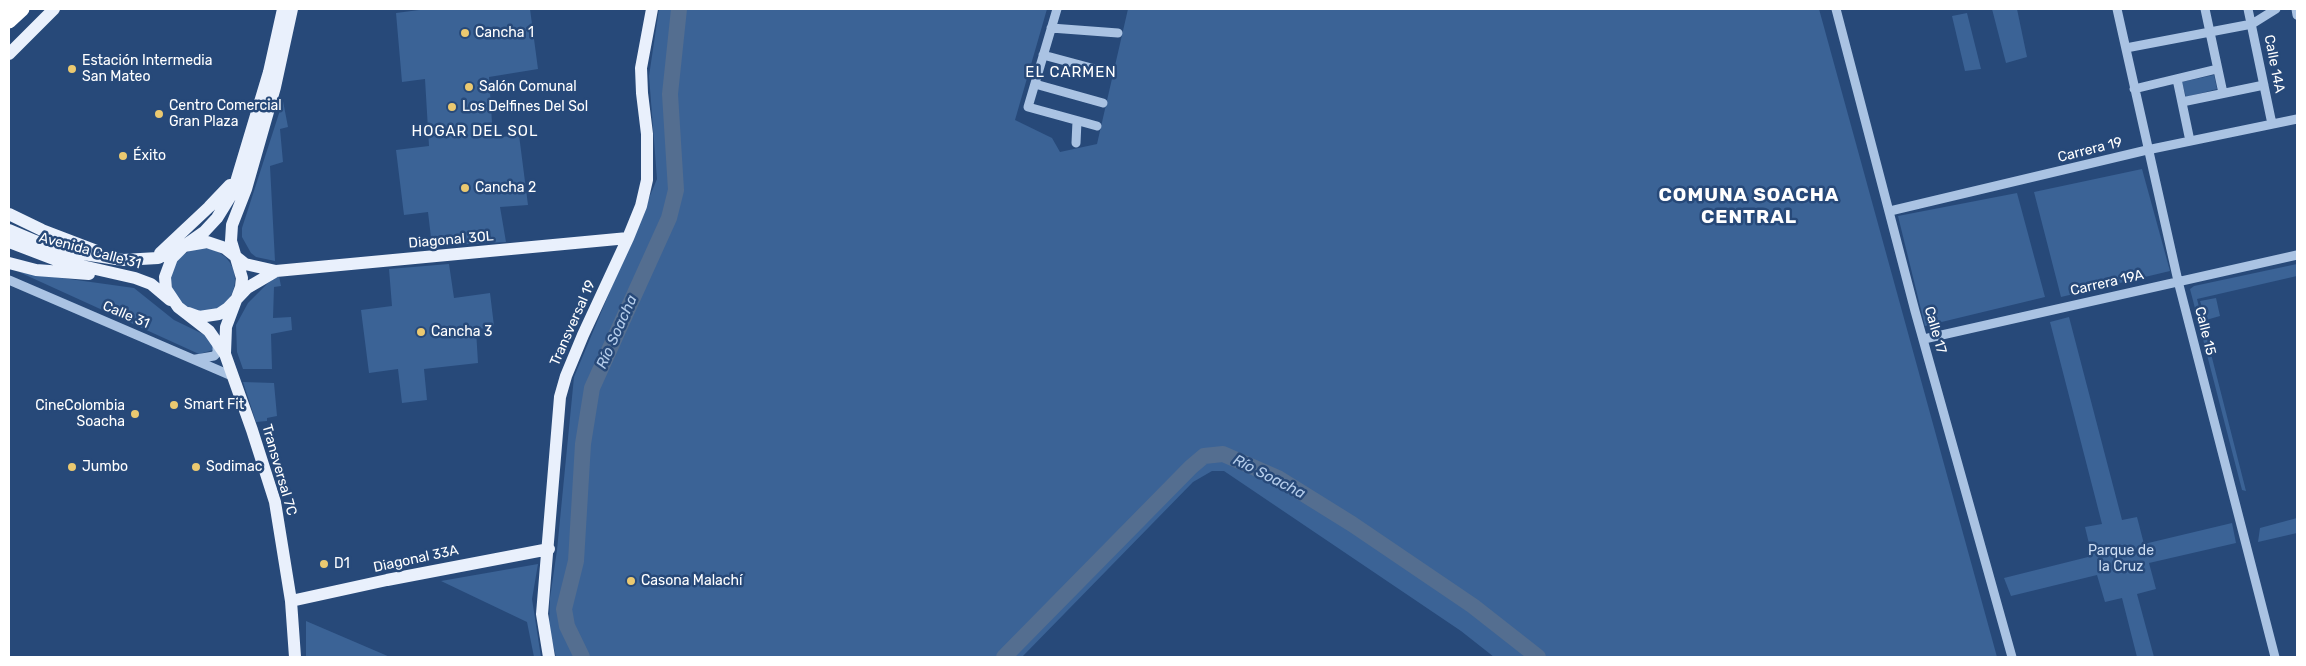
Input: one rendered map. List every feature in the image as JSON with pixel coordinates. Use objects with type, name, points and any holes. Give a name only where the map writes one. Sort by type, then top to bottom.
[{"type":"highway","points":[[9,21],[22,9]]},
{"type":"main road","points":[[9,54],[54,9]]},
{"type":"main road","points":[[184,246],[197,239],[217,218],[233,192],[268,72],[283,9]]},
{"type":"main road","points":[[237,298],[242,278],[231,241],[232,225],[246,189],[275,86],[292,9]]},
{"type":"main road","name":"Transversal 19","points":[[549,657],[542,614],[549,549],[560,398],[583,335],[641,206],[647,180],[647,134],[641,68],[652,9]]},
{"type":"main road","points":[[9,214],[88,248],[143,260],[169,246],[230,185],[240,170]]},
{"type":"main road","name":"Avenida Calle 31","points":[[9,230],[35,241],[70,252],[114,259],[143,260],[165,256],[184,246],[207,242],[224,248],[245,264],[276,271]]},
{"type":"main road","name":"Diagonal 30L","points":[[276,271],[628,238]]},
{"type":"main road","name":"Avenida Calle 31","points":[[9,242],[56,260],[151,284],[178,307],[199,317],[210,317],[228,308],[237,298]]},
{"type":"main road","name":"Transversal 7C","points":[[184,246],[172,258],[165,277],[166,289],[178,307],[209,331],[225,354],[275,502],[291,601],[296,657]]},
{"type":"main road","points":[[9,263],[36,270],[124,276]]},
{"type":"main road","points":[[237,298],[247,288],[276,271]]},
{"type":"main road","name":"Transversal 7C","points":[[225,354],[226,327],[237,298]]},
{"type":"main road","name":"Diagonal 33A","points":[[291,601],[386,580],[549,549]]},
{"type":"street","points":[[1057,9],[1028,107],[1097,126]]},
{"type":"street","name":"Calle 17","points":[[1836,9],[1924,339],[2012,657]]},
{"type":"street","name":"Calle 15","points":[[2116,9],[2178,282],[2276,657]]},
{"type":"street","points":[[2205,9],[2223,94]]},
{"type":"street","name":"Calle 14A","points":[[2248,9],[2272,124]]},
{"type":"street","points":[[2126,48],[2252,24],[2276,9]]},
{"type":"street","points":[[2296,9],[2297,15]]},
{"type":"street","points":[[1051,28],[1118,33]]},
{"type":"street","points":[[1043,56],[1110,73]]},
{"type":"street","points":[[2134,89],[2217,69]]},
{"type":"street","points":[[2177,79],[2190,141]]},
{"type":"street","points":[[1035,84],[1103,103]]},
{"type":"street","points":[[2182,102],[2264,85]]},
{"type":"street","name":"Carrera 19","points":[[1890,211],[2147,150],[2297,119]]},
{"type":"street","points":[[1076,144],[1077,120]]},
{"type":"street","name":"Carrera 19A","points":[[1924,339],[2297,255]]},
{"type":"street","name":"Calle 31","points":[[9,280],[232,376]]},
{"type":"street","points":[[193,359],[214,356],[217,353],[217,342]]},
{"type":"green space","points":[[427,9],[530,9],[538,69],[489,77],[493,138],[519,135],[528,205],[500,207],[506,242],[432,246],[428,212],[404,215],[396,150],[429,146],[425,79],[402,82],[396,13]]},
{"type":"green space","points":[[659,9],[1047,9],[1015,120],[1052,138],[1060,152],[1097,144],[1128,9],[1819,9],[1997,657],[1494,657],[1461,631],[1224,471],[1212,471],[1193,482],[1022,657],[556,657],[549,627],[550,598],[557,550],[574,377],[657,179],[649,76]]},
{"type":"green space","points":[[1992,9],[2017,9],[2027,57],[2006,63]]},
{"type":"green space","points":[[1967,13],[1981,69],[1965,71],[1952,16]]},
{"type":"green space","points":[[2214,75],[2217,89],[2186,97],[2182,82]]},
{"type":"green space","points":[[283,101],[288,127],[280,129],[283,162],[270,166],[275,261],[256,257],[251,253],[242,237],[242,228]]},
{"type":"green space","points":[[2142,169],[2170,271],[2061,297],[2034,192]]},
{"type":"green space","points":[[2017,193],[2045,297],[1925,326],[1898,216]]},
{"type":"green space","points":[[203,248],[215,250],[226,257],[233,268],[235,280],[233,292],[226,303],[215,310],[203,312],[191,310],[180,303],[173,292],[171,280],[173,268],[180,257],[191,250]]},
{"type":"green space","points":[[449,264],[454,298],[490,293],[494,326],[476,330],[478,363],[424,369],[427,400],[402,403],[398,369],[369,373],[361,310],[392,306],[389,269]]},
{"type":"green space","points":[[2297,264],[2297,276],[2197,299],[2246,491],[2242,490],[2190,289],[2194,286]]},
{"type":"green space","points":[[19,272],[134,288],[174,320],[205,335],[212,343],[213,350],[199,354]]},
{"type":"green space","points":[[279,276],[281,286],[274,287],[273,318],[291,317],[292,330],[271,334],[272,369],[243,369],[237,352],[236,325],[248,303],[269,282]]},
{"type":"green space","points":[[2216,298],[2220,316],[2206,320],[2200,301]]},
{"type":"green space","name":"Parque de la Cruz","points":[[2069,317],[2122,520],[2137,517],[2144,544],[2232,523],[2236,543],[2149,563],[2156,589],[2137,594],[2154,657],[2137,657],[2122,598],[2105,602],[2097,575],[2011,596],[2004,578],[2092,556],[2085,527],[2102,524],[2050,322]]},
{"type":"green space","points":[[243,382],[274,383],[277,416],[267,418],[267,421],[256,422]]},
{"type":"green space","points":[[2297,518],[2297,533],[2258,542],[2260,528]]},
{"type":"green space","points":[[538,564],[532,599],[541,657],[534,657],[527,622],[441,581]]},
{"type":"green space","points":[[306,621],[390,657],[306,657]]},
{"type":"waterway","name":"Río Soacha","points":[[582,657],[567,626],[564,609],[576,561],[583,444],[592,388],[669,218],[676,190],[670,94],[679,9]]},
{"type":"waterway","name":"Río Soacha","points":[[1004,657],[1191,467],[1204,456],[1223,454],[1278,478],[1352,524],[1473,606],[1538,657]]},
{"type":"place","name":"Cancha 1","points":[[465,33]]},
{"type":"place","name":"Estación Intermedia San Mateo","points":[[72,69]]},
{"type":"place","name":"Salón Comunal","points":[[469,87]]},
{"type":"place","name":"Los Delfines Del Sol","points":[[452,107]]},
{"type":"place","name":"Centro Comercial Gran Plaza","points":[[159,114]]},
{"type":"place","name":"Éxito","points":[[123,156]]},
{"type":"place","name":"Cancha 2","points":[[465,188]]},
{"type":"place","name":"Cancha 3","points":[[421,332]]},
{"type":"place","name":"Smart Fit","points":[[174,405]]},
{"type":"place","name":"CineColombia Soacha","points":[[135,414]]},
{"type":"place","name":"Jumbo","points":[[72,467]]},
{"type":"place","name":"Sodimac","points":[[196,467]]},
{"type":"place","name":"D1","points":[[324,564]]},
{"type":"place","name":"Casona Malachí","points":[[631,581]]},
{"type":"district","name":"EL CARMEN","points":[[1071,73]]},
{"type":"district","name":"HOGAR DEL SOL","points":[[475,132]]},
{"type":"district","name":"COMUNA SOACHA CENTRAL","points":[[1749,207]]}]
